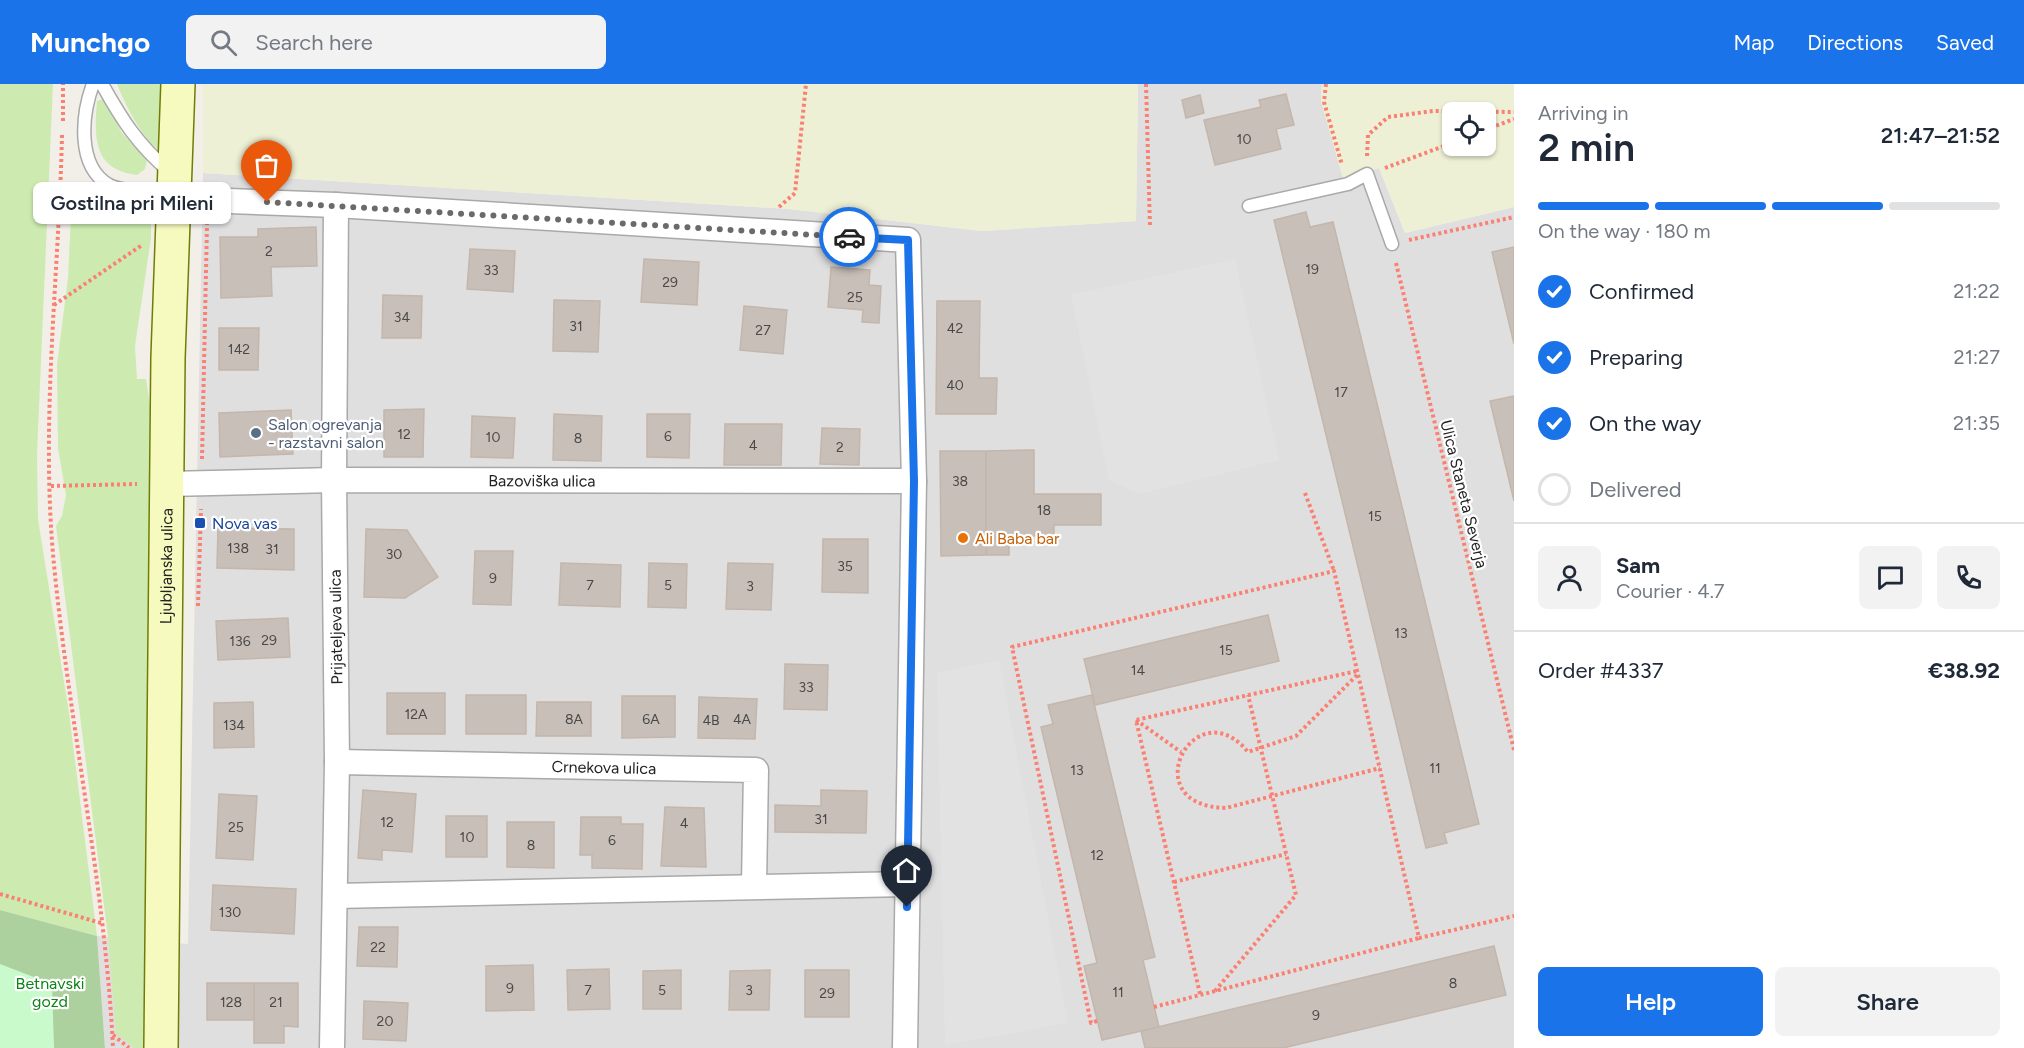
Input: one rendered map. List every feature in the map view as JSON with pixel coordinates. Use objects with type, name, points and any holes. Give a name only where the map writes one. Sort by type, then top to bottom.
[{"type":"street","name":"Ljubljanska ulica","points":[[161,1048],[168,358],[176,189],[178,84]]},
{"type":"street","points":[[176,189],[336,205],[908,240],[914,481],[905,1048]]},
{"type":"street","name":"Prijateljeva ulica","points":[[332,1048],[338,762],[334,480],[336,205]]},
{"type":"street","name":"Bazoviška ulica","points":[[168,484],[334,480],[914,481]]},
{"type":"street","name":"Crnekova ulica","points":[[338,762],[756,770],[754,885]]},
{"type":"street","points":[[335,896],[754,885],[908,884]]},
{"type":"lane","points":[[93,84],[85,106],[86,154],[95,174],[111,186],[176,189]]},
{"type":"lane","points":[[102,84],[127,129],[176,189]]},
{"type":"lane","points":[[1249,206],[1348,184],[1367,174],[1392,244]]},
{"type":"path","points":[[63,84],[51,334],[51,520],[101,923],[113,1048]]},
{"type":"path","points":[[752,231],[795,193],[806,84]]},
{"type":"path","points":[[1146,84],[1150,227]]},
{"type":"path","points":[[1326,84],[1324,102],[1348,184]]},
{"type":"path","points":[[1442,148],[1367,174],[1368,135],[1388,117],[1433,111],[1514,112]]},
{"type":"path","points":[[1496,126],[1514,119]]},
{"type":"path","points":[[1392,244],[1514,218]]},
{"type":"path","points":[[53,306],[144,243]]},
{"type":"path","name":"Ulica Staneta Severja","points":[[1392,244],[1514,750]]},
{"type":"path","points":[[51,486],[168,484]]},
{"type":"path","points":[[1305,493],[1334,571],[1419,938]]},
{"type":"path","points":[[1097,1021],[1091,1023],[1012,647],[1334,571]]},
{"type":"path","points":[[1136,720],[1357,673]]},
{"type":"path","points":[[1357,673],[1296,736],[1248,752],[1238,740],[1226,734],[1209,733],[1194,739],[1181,752],[1178,777],[1185,792],[1196,802],[1213,808],[1226,808],[1380,768]]},
{"type":"path","points":[[1215,991],[1296,896],[1248,695]]},
{"type":"path","points":[[1136,720],[1181,752]]},
{"type":"path","points":[[1136,720],[1200,994]]},
{"type":"path","points":[[1174,882],[1286,854]]},
{"type":"path","points":[[0,894],[101,923]]},
{"type":"path","points":[[1154,1007],[1514,915]]},
{"type":"path","points":[[112,1035],[129,1048]]},
{"type":"shaded area","points":[[1138,84],[1322,84],[1321,101],[1343,178],[1379,168],[1405,233],[1514,207],[1514,1048],[105,1048],[97,936],[188,944],[203,173],[789,209],[982,231],[1136,221]]},
{"type":"shaded area","points":[[1235,259],[1279,460],[1139,494],[1109,480],[1071,295]]},
{"type":"shaded area","points":[[999,660],[1068,1023],[945,1045],[937,673]]},
{"type":"green space","points":[[0,84],[53,84],[37,454],[38,519],[69,713],[97,936],[0,910]]},
{"type":"green space","points":[[117,84],[164,84],[161,151],[141,131]]},
{"type":"green space","points":[[203,84],[1138,84],[1136,221],[982,231],[789,209],[203,173]]},
{"type":"green space","points":[[1322,84],[1514,84],[1514,207],[1405,233],[1379,168],[1343,178],[1321,101]]},
{"type":"green space","points":[[103,99],[122,133],[147,160],[145,169],[137,175],[123,172],[112,166],[99,150],[96,127],[97,101]]},
{"type":"green space","points":[[71,216],[151,219],[151,238],[135,346],[137,379],[146,379],[157,451],[146,1048],[134,1048],[116,1034],[108,937],[56,526],[62,516],[66,495],[58,448],[57,365],[68,278]]},
{"type":"green space","name":"Betnavski gozd","points":[[0,910],[97,936],[105,1048],[0,1048]]},
{"type":"green space","points":[[0,964],[52,984],[54,1048],[0,1048]]},
{"type":"building","points":[[1286,94],[1294,125],[1276,129],[1281,149],[1215,165],[1204,120],[1261,107],[1259,100]]},
{"type":"building","points":[[1200,95],[1204,113],[1186,118],[1182,100]]},
{"type":"building","points":[[1306,212],[1310,227],[1333,222],[1479,824],[1444,833],[1447,843],[1426,848],[1274,220]]},
{"type":"building","points":[[316,227],[317,266],[271,267],[272,296],[221,298],[220,237],[258,237],[258,229]]},
{"type":"building","points":[[1514,247],[1514,344],[1492,252]]},
{"type":"building","points":[[470,249],[515,251],[513,292],[467,289]]},
{"type":"building","points":[[644,259],[699,262],[697,305],[641,302]]},
{"type":"building","points":[[831,267],[870,270],[869,285],[881,286],[879,323],[862,322],[863,310],[828,307]]},
{"type":"building","points":[[383,295],[422,296],[421,338],[382,338]]},
{"type":"building","points":[[554,300],[600,301],[598,352],[553,351]]},
{"type":"building","points":[[937,301],[980,301],[979,378],[997,378],[996,414],[936,414]]},
{"type":"building","points":[[744,306],[787,310],[783,354],[740,350]]},
{"type":"building","points":[[219,328],[259,328],[258,370],[219,370]]},
{"type":"building","points":[[1514,396],[1514,501],[1490,401]]},
{"type":"building","points":[[424,409],[423,457],[384,457],[384,410]]},
{"type":"building","name":"Salon ogrevanja - razstavni salon","points":[[291,410],[293,454],[220,457],[219,413]]},
{"type":"building","points":[[554,414],[602,416],[601,461],[553,460]]},
{"type":"building","points":[[647,414],[690,414],[689,458],[647,457]]},
{"type":"building","points":[[472,416],[515,418],[513,458],[471,457]]},
{"type":"building","points":[[725,424],[782,424],[781,465],[724,465]]},
{"type":"building","points":[[822,428],[860,429],[859,465],[820,464]]},
{"type":"building","points":[[1034,450],[1034,494],[1101,494],[1101,525],[1054,525],[1054,536],[1009,536],[1009,555],[986,555],[986,451]]},
{"type":"building","points":[[940,451],[986,451],[986,555],[941,556]]},
{"type":"building","points":[[218,528],[294,529],[294,570],[217,568]]},
{"type":"building","points":[[366,529],[407,530],[438,577],[405,598],[364,597]]},
{"type":"building","points":[[823,539],[868,539],[868,593],[822,592]]},
{"type":"building","points":[[475,551],[513,551],[511,605],[473,604]]},
{"type":"building","points":[[561,563],[621,565],[620,607],[559,605]]},
{"type":"building","points":[[649,563],[687,564],[686,608],[648,607]]},
{"type":"building","points":[[728,563],[773,564],[771,610],[726,609]]},
{"type":"building","points":[[1268,615],[1279,661],[1095,705],[1084,659]]},
{"type":"building","points":[[288,618],[290,657],[218,660],[216,621]]},
{"type":"building","points":[[785,664],[828,665],[827,710],[784,709]]},
{"type":"building","points":[[387,693],[445,693],[445,734],[387,734]]},
{"type":"building","points":[[466,695],[526,695],[526,734],[466,734]]},
{"type":"building","points":[[1092,695],[1155,957],[1143,960],[1159,1027],[1102,1040],[1084,966],[1097,963],[1041,727],[1053,724],[1048,705]]},
{"type":"building","points":[[622,696],[675,696],[675,737],[622,738]]},
{"type":"building","points":[[699,697],[757,699],[755,739],[698,738]]},
{"type":"building","points":[[253,702],[254,747],[214,748],[214,703]]},
{"type":"building","points":[[537,702],[591,702],[591,736],[536,736]]},
{"type":"building","points":[[363,790],[416,794],[412,852],[382,850],[382,860],[358,858]]},
{"type":"building","points":[[821,790],[867,791],[866,833],[775,832],[775,805],[821,806]]},
{"type":"building","points":[[219,794],[257,796],[253,860],[216,858]]},
{"type":"building","points":[[665,807],[704,808],[706,867],[661,866]]},
{"type":"building","points":[[446,816],[487,816],[487,857],[446,857]]},
{"type":"building","points":[[581,817],[621,817],[621,824],[643,824],[642,869],[592,868],[592,855],[580,855]]},
{"type":"building","points":[[507,822],[554,822],[554,868],[507,867]]},
{"type":"building","points":[[213,885],[296,889],[294,934],[211,930]]},
{"type":"building","points":[[359,927],[398,927],[397,967],[357,966]]},
{"type":"building","points":[[1494,946],[1506,995],[1283,1048],[1145,1048],[1141,1031]]},
{"type":"building","points":[[533,965],[534,1010],[486,1011],[486,966]]},
{"type":"building","points":[[609,969],[610,1009],[568,1010],[567,970]]},
{"type":"building","points":[[681,970],[681,1009],[643,1009],[643,971]]},
{"type":"building","points":[[770,970],[769,1010],[729,1010],[730,971]]},
{"type":"building","points":[[805,970],[849,970],[849,1017],[805,1017]]},
{"type":"building","points":[[207,983],[254,983],[254,1020],[207,1020]]},
{"type":"building","points":[[254,983],[298,983],[298,1027],[284,1026],[284,1043],[254,1043]]},
{"type":"building","points":[[364,1001],[408,1003],[406,1041],[363,1039]]},
{"type":"way so far","points":[[267,202],[849,237]]},
{"type":"place","name":"Gostilna pri Mileni","points":[[267,202]]},
{"type":"place","name":"Salon ogrevanja - razstavni salon","points":[[256,433]]},
{"type":"place","name":"Nova vas","points":[[200,523]]},
{"type":"place","name":"Ali Baba bar","points":[[963,538]]},
{"type":"route","points":[[849,237],[908,240],[914,481],[907,907]]}]
